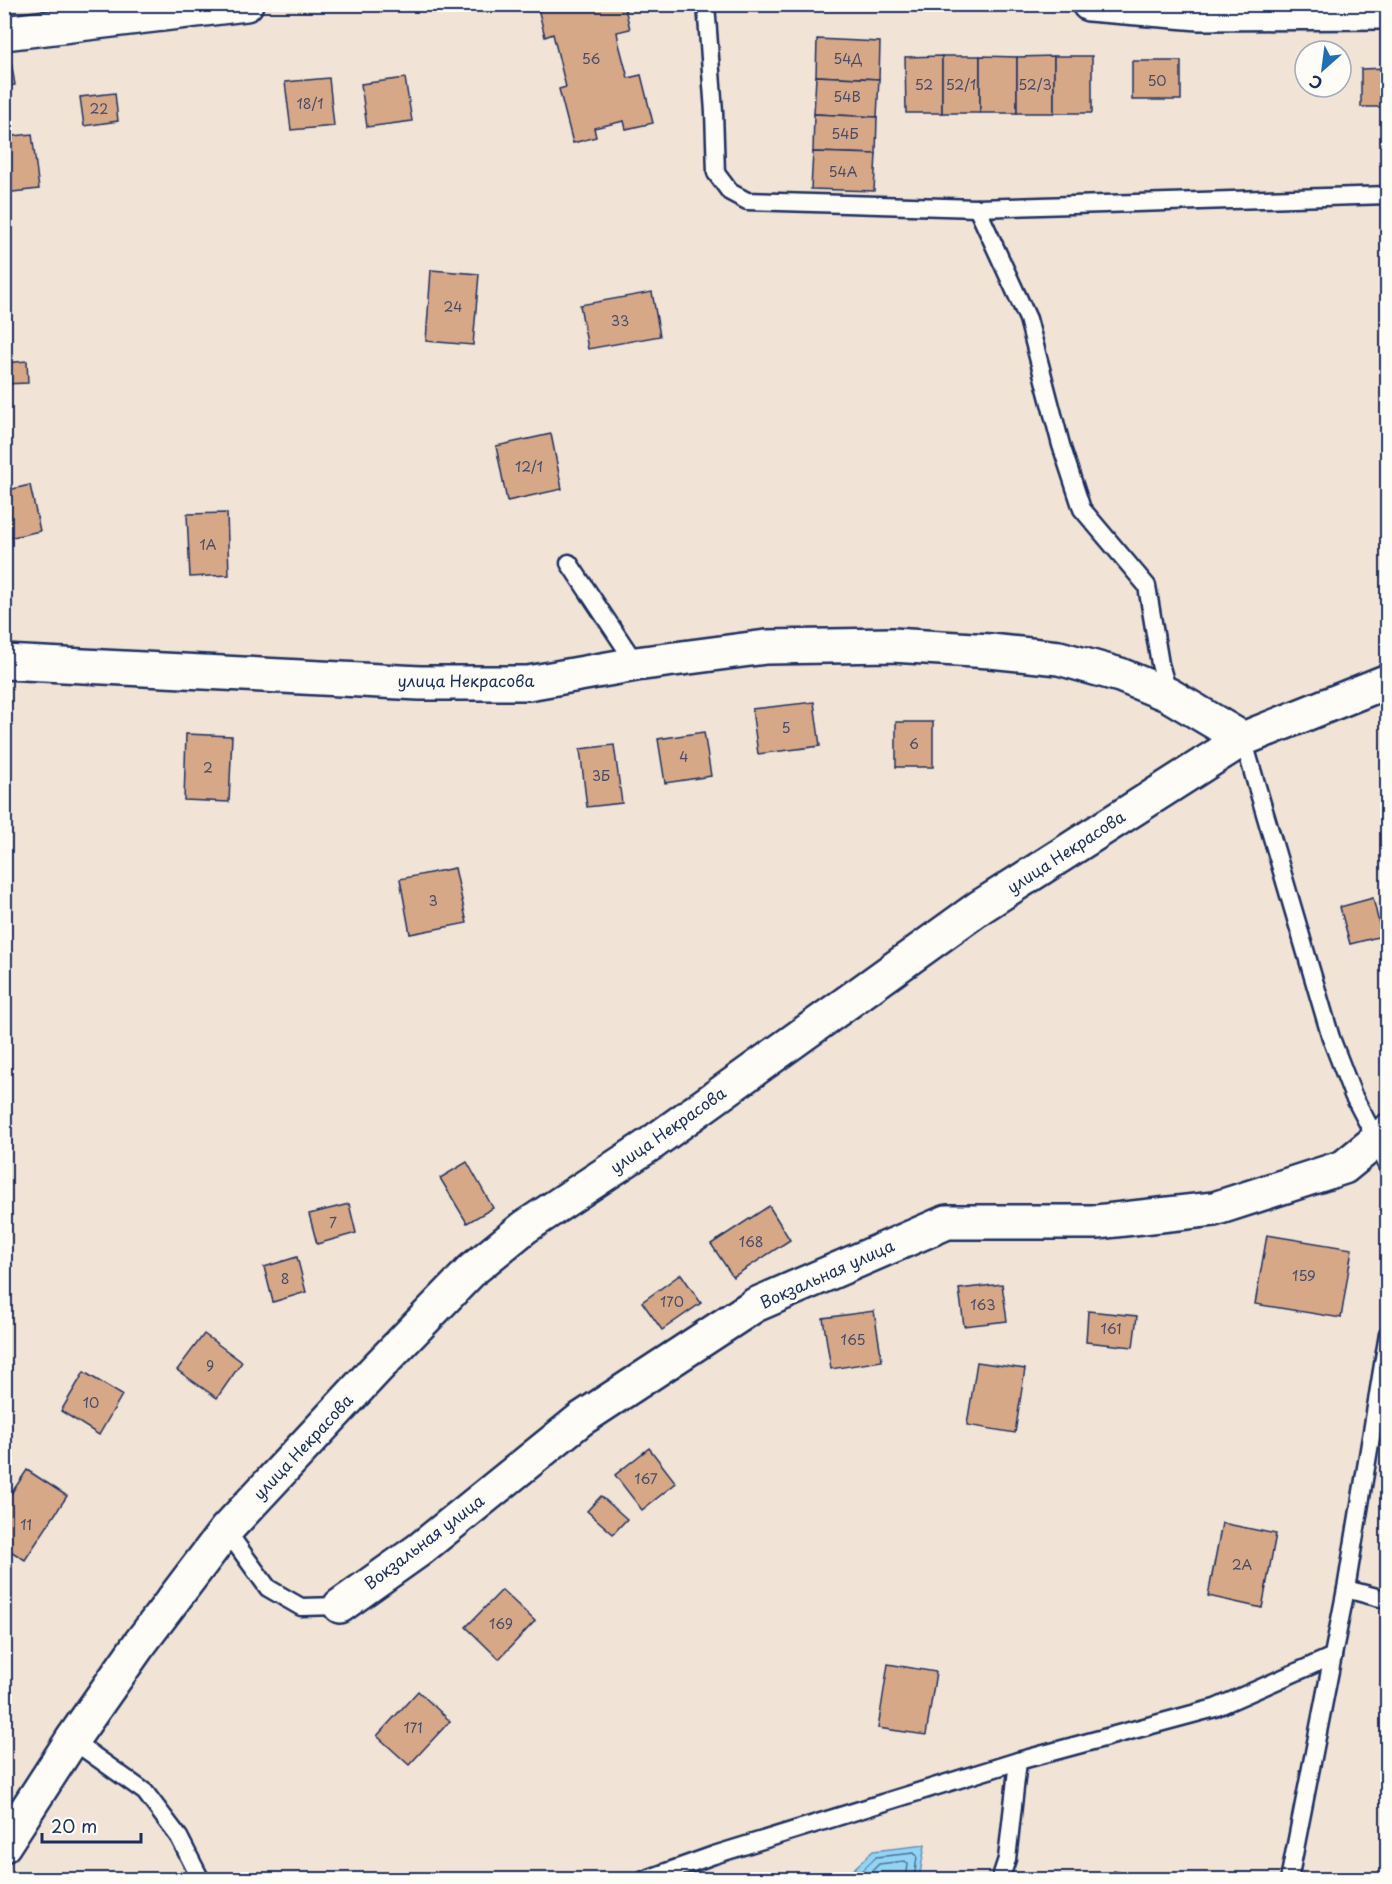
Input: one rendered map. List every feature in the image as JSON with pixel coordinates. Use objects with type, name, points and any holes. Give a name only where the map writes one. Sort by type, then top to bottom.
[{"type":"street","points":[[4,33],[246,4]]},
{"type":"street","points":[[1089,4],[1199,13],[1388,12]]},
{"type":"street","name":"улица Некрасова","points":[[4,662],[409,682],[528,683],[636,664],[766,647],[892,645],[990,651],[1059,658],[1119,675],[1169,695],[1243,739],[980,907],[652,1143],[525,1227],[472,1270],[226,1530],[138,1646],[72,1740],[4,1845]]},
{"type":"street","points":[[1243,739],[1388,681]]},
{"type":"street","name":"Вокзальная улица","points":[[340,1606],[419,1550],[580,1419],[755,1305],[947,1222],[1096,1222],[1214,1209],[1344,1167],[1384,1146]]},
{"type":"lane","points":[[706,4],[716,173],[730,192],[747,201],[977,208],[1388,195]]},
{"type":"lane","points":[[977,208],[1028,320],[1060,446],[1082,509],[1147,586],[1160,664],[1169,695]]},
{"type":"lane","points":[[569,563],[636,664]]},
{"type":"lane","points":[[1243,739],[1331,1038],[1353,1095],[1384,1146]]},
{"type":"lane","points":[[1289,1880],[1346,1589],[1388,1334]]},
{"type":"lane","points":[[226,1530],[268,1588],[301,1607],[340,1606]]},
{"type":"lane","points":[[1346,1589],[1388,1600]]},
{"type":"lane","points":[[644,1880],[714,1855],[1018,1761],[1215,1708],[1333,1656]]},
{"type":"lane","points":[[72,1740],[145,1792],[179,1837],[201,1880]]},
{"type":"lane","points":[[1000,1880],[1007,1859],[1018,1761]]},
{"type":"water","points":[[925,1845],[919,1879],[843,1879],[873,1851]]},
{"type":"building","points":[[537,4],[557,4],[558,9],[575,4],[624,4],[630,29],[617,32],[619,44],[628,78],[641,75],[653,123],[626,129],[624,121],[594,128],[596,137],[573,143],[559,89],[566,87],[553,34],[545,37]]},
{"type":"building","points":[[817,39],[880,42],[879,79],[816,76]]},
{"type":"building","points":[[10,55],[15,85],[4,87],[4,56]]},
{"type":"building","points":[[942,56],[942,113],[906,113],[905,57]]},
{"type":"building","points":[[942,56],[980,56],[980,113],[942,113]]},
{"type":"building","points":[[980,56],[1017,57],[1017,113],[980,113]]},
{"type":"building","points":[[1054,56],[1054,113],[1017,113],[1017,57]]},
{"type":"building","points":[[1054,56],[1092,56],[1092,113],[1054,113]]},
{"type":"building","points":[[1132,61],[1181,61],[1181,100],[1132,100]]},
{"type":"building","points":[[1388,68],[1388,107],[1361,107],[1361,69]]},
{"type":"building","points":[[816,76],[879,79],[877,117],[814,114]]},
{"type":"building","points":[[329,78],[334,126],[291,130],[285,82]]},
{"type":"building","points":[[405,78],[412,121],[367,127],[361,84]]},
{"type":"building","points":[[115,93],[118,121],[84,126],[80,97]]},
{"type":"building","points":[[814,114],[877,117],[876,154],[813,152]]},
{"type":"building","points":[[32,134],[39,189],[4,193],[4,137]]},
{"type":"building","points":[[813,152],[876,154],[874,191],[811,189]]},
{"type":"building","points":[[431,270],[479,274],[473,345],[426,341]]},
{"type":"building","points":[[652,292],[660,336],[588,349],[580,305]]},
{"type":"building","points":[[27,361],[28,383],[4,384],[4,363]]},
{"type":"building","points":[[551,434],[562,489],[507,501],[496,446]]},
{"type":"building","points":[[30,485],[40,531],[4,539],[4,491]]},
{"type":"building","points":[[227,513],[229,575],[190,577],[187,514]]},
{"type":"building","points":[[814,702],[820,746],[758,754],[752,709]]},
{"type":"building","points":[[896,722],[933,722],[933,767],[896,767]]},
{"type":"building","points":[[704,732],[711,776],[665,783],[658,739]]},
{"type":"building","points":[[186,734],[232,736],[229,802],[184,800]]},
{"type":"building","points":[[614,745],[622,803],[587,807],[580,749]]},
{"type":"building","points":[[455,868],[467,923],[410,934],[400,879]]},
{"type":"building","points":[[1373,898],[1382,936],[1350,944],[1340,907]]},
{"type":"building","points":[[467,1162],[493,1208],[467,1223],[440,1178]]},
{"type":"building","points":[[349,1204],[356,1233],[317,1244],[309,1214]]},
{"type":"building","points":[[769,1206],[790,1240],[733,1277],[711,1244]]},
{"type":"building","points":[[1267,1235],[1352,1249],[1341,1318],[1255,1304]]},
{"type":"building","points":[[297,1257],[306,1292],[273,1302],[264,1267]]},
{"type":"building","points":[[681,1274],[701,1303],[662,1330],[642,1302]]},
{"type":"building","points":[[1002,1284],[1007,1321],[964,1326],[959,1289]]},
{"type":"building","points":[[874,1311],[882,1361],[831,1369],[823,1318]]},
{"type":"building","points":[[1088,1311],[1137,1316],[1133,1347],[1086,1342]]},
{"type":"building","points":[[204,1334],[242,1362],[217,1398],[177,1370]]},
{"type":"building","points":[[977,1362],[1025,1369],[1015,1433],[967,1425]]},
{"type":"building","points":[[84,1372],[122,1395],[99,1435],[61,1411]]},
{"type":"building","points":[[649,1448],[676,1483],[642,1510],[615,1475]]},
{"type":"building","points":[[27,1470],[67,1496],[25,1560],[4,1547],[4,1504]]},
{"type":"building","points":[[601,1496],[627,1519],[613,1534],[587,1511]]},
{"type":"building","points":[[1222,1523],[1276,1534],[1262,1608],[1208,1596]]},
{"type":"building","points":[[502,1590],[535,1621],[499,1659],[466,1627]]},
{"type":"building","points":[[888,1664],[936,1672],[926,1735],[878,1728]]},
{"type":"building","points":[[418,1691],[450,1721],[409,1765],[377,1736]]},
{"type":"building","points":[[1114,1871],[1145,1879],[1145,1880],[1111,1880]]}]
